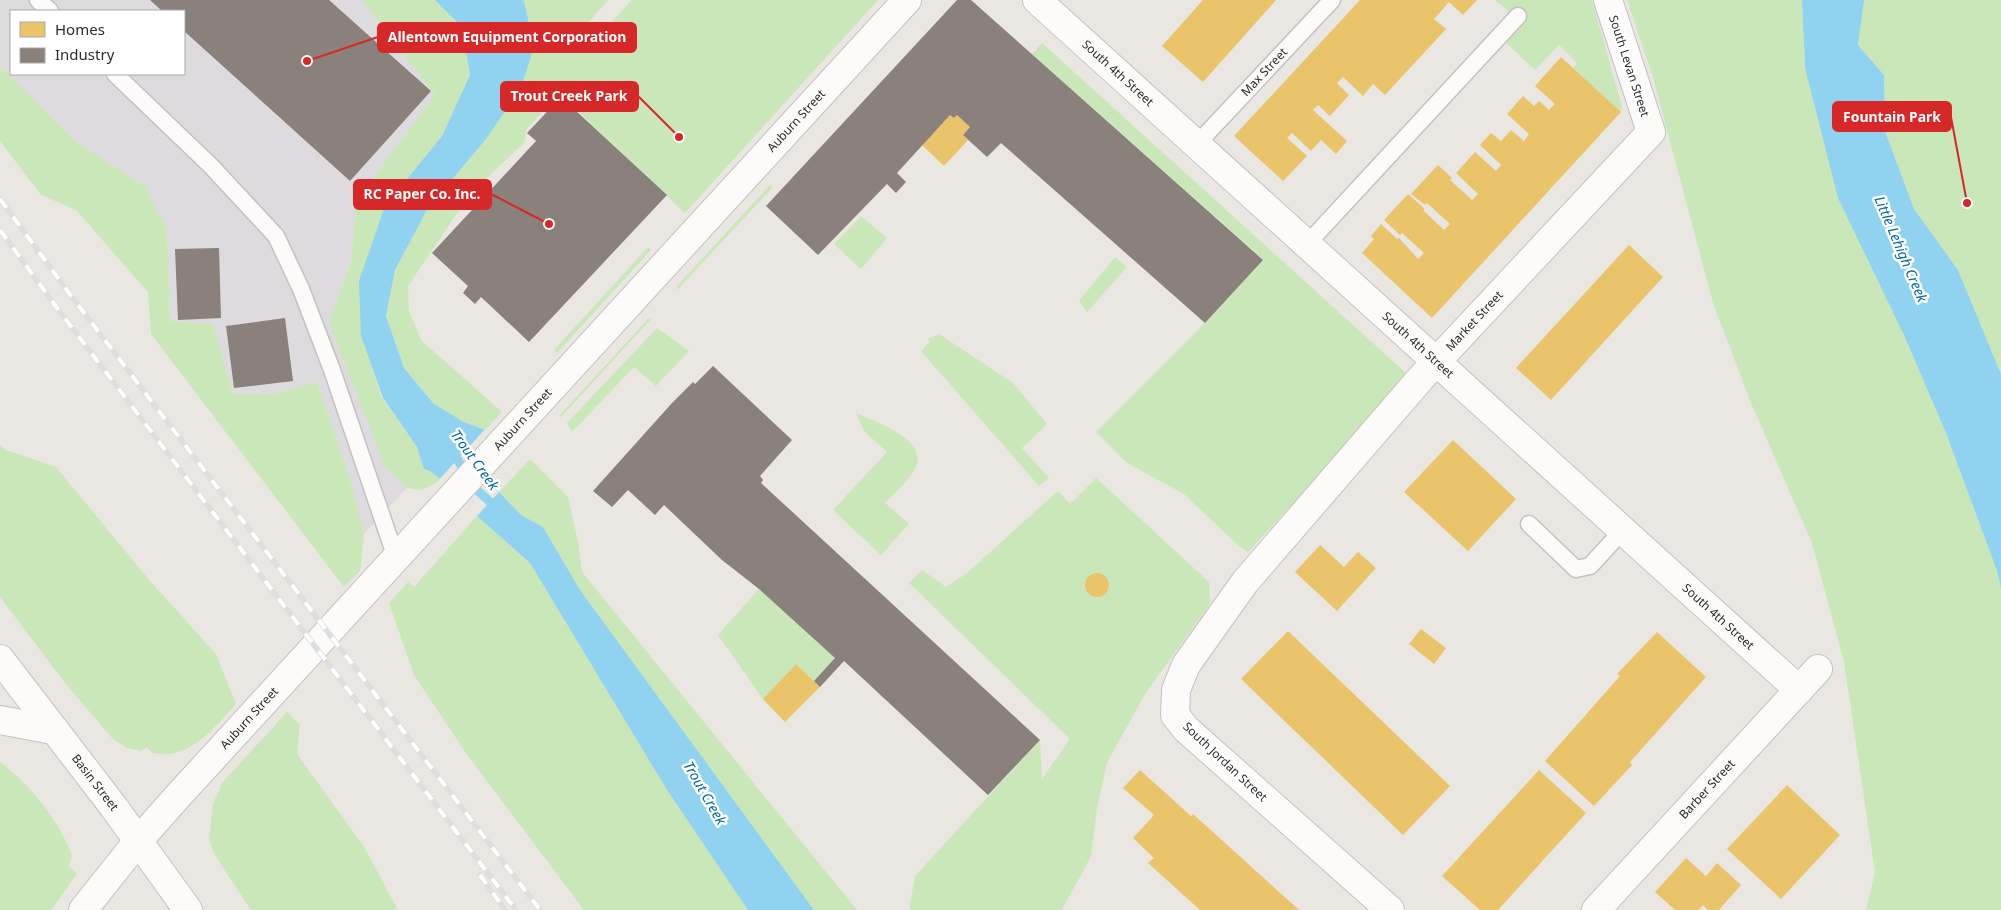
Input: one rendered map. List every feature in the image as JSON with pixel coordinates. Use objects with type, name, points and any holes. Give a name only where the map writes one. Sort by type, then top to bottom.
[{"type":"street","name":"Auburn Street","points":[[83,910],[138,841],[907,0]]},
{"type":"street","name":"South 4th Street","points":[[1037,0],[1799,690]]},
{"type":"street","name":"South Levan Street","points":[[1608,0],[1651,132]]},
{"type":"street","name":"Market Street","points":[[1245,582],[1436,362],[1651,132]]},
{"type":"street","name":"South Jordan Street","points":[[1245,582],[1186,665],[1176,690],[1175,714],[1186,730],[1390,910]]},
{"type":"street","name":"Basin Street","points":[[0,659],[188,910]]},
{"type":"street","name":"Barber Street","points":[[1596,910],[1818,669]]},
{"type":"street","points":[[0,720],[53,730]]},
{"type":"lane","points":[[38,0],[49,10]]},
{"type":"lane","name":"Max Street","points":[[1196,145],[1332,0]]},
{"type":"lane","points":[[1307,244],[1518,16]]},
{"type":"lane","points":[[116,75],[211,166],[276,236],[301,289],[332,370],[396,558]]},
{"type":"lane","points":[[1529,524],[1576,569],[1590,566],[1623,530]]},
{"type":"shaded area","points":[[0,0],[362,0],[435,95],[357,199],[351,262],[329,323],[385,467],[407,488],[364,534],[352,486],[317,382],[272,394],[233,394],[213,324],[170,321],[167,231],[146,187],[77,143],[0,67]]},
{"type":"green space","points":[[362,0],[435,0],[462,27],[470,75],[442,136],[385,206],[361,336],[382,398],[417,447],[424,469],[440,479],[422,490],[407,488],[385,467],[329,323],[351,262],[357,199],[435,95]]},
{"type":"green space","points":[[458,0],[608,0],[583,29],[594,40],[632,0],[878,0],[685,213],[559,93],[526,130],[525,142],[470,194],[408,286],[409,311],[421,340],[502,412],[485,430],[464,422],[434,404],[404,368],[386,316],[395,270],[428,208],[486,139],[521,88]]},
{"type":"green space","points":[[1495,0],[1592,0],[1622,106],[1621,112],[1573,68],[1577,63],[1559,45],[1535,70],[1505,42],[1526,18],[1515,9],[1510,13]]},
{"type":"green space","points":[[1627,0],[1802,0],[1805,68],[1904,335],[1946,433],[1997,571],[2001,588],[2001,910],[1866,910],[1875,872],[1844,662],[1812,543],[1751,403],[1713,303],[1654,81]]},
{"type":"green space","points":[[1864,0],[2001,0],[2001,374],[1958,270],[1914,209],[1885,131],[1884,75],[1858,45]]},
{"type":"green space","points":[[1042,43],[1407,374],[1319,475],[1248,552],[1239,546],[1184,494],[1127,463],[1096,432],[1205,323],[1263,259],[1032,54]]},
{"type":"green space","points":[[0,67],[77,143],[146,187],[167,231],[170,321],[213,324],[233,394],[272,394],[317,382],[352,486],[364,534],[360,571],[344,587],[151,334],[148,292],[76,210],[41,195],[0,141]]},
{"type":"green space","points":[[770,185],[773,187],[677,290],[677,286]]},
{"type":"green space","points":[[861,216],[887,238],[861,269],[834,244]]},
{"type":"green space","points":[[648,247],[651,250],[557,353],[554,350]]},
{"type":"green space","points":[[1115,257],[1127,267],[1087,312],[1079,301]]},
{"type":"green space","points":[[648,319],[651,319],[561,417],[560,415]]},
{"type":"green space","points":[[657,328],[689,351],[656,386],[634,367],[572,432],[567,423]]},
{"type":"green space","points":[[939,334],[1013,383],[1047,424],[1022,448],[1049,478],[1039,486],[921,351],[930,342],[928,339]]},
{"type":"green space","points":[[856,413],[888,427],[909,441],[916,450],[918,460],[911,475],[885,503],[909,524],[881,555],[833,510],[887,452],[864,431]]},
{"type":"green space","points":[[0,445],[6,450],[56,467],[150,581],[216,654],[236,704],[198,742],[179,752],[164,754],[152,753],[147,747],[141,751],[127,748],[112,738],[65,683],[0,597]]},
{"type":"green space","points":[[530,459],[568,497],[578,542],[582,572],[857,910],[814,910],[580,590],[543,527],[521,515],[499,492]]},
{"type":"green space","points":[[1096,478],[1209,582],[1210,604],[1145,694],[1107,763],[1097,808],[1091,856],[1062,910],[910,910],[915,876],[1040,740],[1042,779],[1070,739],[909,583],[922,570],[946,587],[967,573],[1058,491],[1070,504]]},
{"type":"green space","points":[[477,516],[530,563],[667,790],[748,910],[584,910],[468,756],[414,675],[389,603],[408,582],[414,587]]},
{"type":"green space","points":[[759,589],[835,658],[814,681],[796,664],[763,699],[718,635]]},
{"type":"green space","points":[[287,712],[300,725],[297,754],[364,847],[398,910],[251,910],[216,857],[209,841],[213,804],[222,783]]},
{"type":"green space","points":[[0,762],[22,781],[52,817],[72,856],[69,866],[77,874],[51,910],[0,910]]},
{"type":"water","points":[[435,0],[522,0],[524,1],[531,33],[531,56],[521,88],[486,139],[428,208],[395,270],[386,316],[404,368],[434,404],[464,422],[485,430],[440,479],[424,469],[417,447],[383,398],[361,336],[359,281],[385,206],[442,136],[470,75],[462,27]]},
{"type":"water","name":"Little Lehigh Creek","points":[[1802,0],[1864,0],[1858,45],[1884,75],[1885,131],[1914,209],[1958,270],[2001,374],[2001,588],[1997,571],[1946,433],[1904,335],[1838,198],[1805,68]]},
{"type":"water","points":[[499,492],[521,515],[543,527],[580,590],[814,910],[748,910],[667,790],[530,563],[477,516]]},
{"type":"pier","points":[[486,428],[487,432],[441,481],[438,481]]},
{"type":"building: Homes","points":[[1203,0],[1276,0],[1203,82],[1162,46]]},
{"type":"building: Homes","points":[[1360,0],[1477,0],[1463,15],[1449,2],[1434,19],[1446,29],[1385,95],[1373,84],[1363,96],[1343,77],[1337,83],[1349,95],[1330,116],[1318,105],[1313,110],[1347,141],[1336,154],[1321,140],[1311,151],[1292,133],[1287,138],[1307,156],[1283,181],[1234,136]]},
{"type":"building: Homes","points":[[1561,57],[1621,112],[1432,318],[1362,253],[1374,239],[1371,236],[1381,224],[1397,239],[1399,238],[1418,259],[1424,253],[1384,220],[1408,194],[1444,230],[1450,224],[1427,203],[1425,205],[1411,194],[1438,165],[1452,178],[1450,180],[1472,200],[1478,194],[1456,173],[1475,152],[1496,171],[1501,165],[1480,145],[1491,133],[1501,141],[1511,130],[1524,141],[1529,134],[1507,114],[1523,96],[1534,106],[1539,101],[1549,110],[1555,104],[1535,86]]},
{"type":"building: Homes","points":[[950,115],[954,118],[957,115],[970,127],[963,135],[968,140],[944,166],[922,145]]},
{"type":"building: Homes","points":[[1629,245],[1663,277],[1551,400],[1516,368]]},
{"type":"building: Homes","points":[[1453,440],[1516,499],[1468,551],[1404,492]]},
{"type":"building: Homes","points":[[1320,545],[1344,567],[1358,552],[1376,568],[1337,611],[1295,572]]},
{"type":"building: Homes","points":[[1097,573],[1102,574],[1108,580],[1108,590],[1102,596],[1097,597],[1092,596],[1086,590],[1085,585],[1086,580],[1092,574]]},
{"type":"building: Homes","points":[[1421,629],[1446,648],[1434,664],[1409,644]]},
{"type":"building: Homes","points":[[1288,631],[1450,786],[1403,835],[1241,679]]},
{"type":"building: Homes","points":[[1657,632],[1706,677],[1630,762],[1632,765],[1594,806],[1545,761],[1620,676],[1617,674]]},
{"type":"building: Homes","points":[[796,664],[820,687],[785,722],[763,699]]},
{"type":"building: Homes","points":[[1140,770],[1191,816],[1193,814],[1299,910],[1200,910],[1148,863],[1154,858],[1133,838],[1154,815],[1123,788]]},
{"type":"building: Homes","points":[[1539,770],[1586,813],[1498,910],[1480,910],[1442,876]]},
{"type":"building: Homes","points":[[1787,785],[1840,835],[1781,899],[1727,849]]},
{"type":"building: Homes","points":[[1686,858],[1706,876],[1717,863],[1741,885],[1719,910],[1708,910],[1703,905],[1699,910],[1675,910],[1655,892]]},
{"type":"building: Industry","points":[[150,0],[329,0],[431,91],[350,181],[185,32],[185,10],[161,10]]},
{"type":"building: Industry","points":[[957,0],[971,0],[1263,260],[1205,323],[1001,143],[987,157],[963,135],[970,127],[957,115],[954,118],[950,115],[897,173],[906,182],[896,193],[887,184],[818,255],[766,206]]},
{"type":"building: Industry","points":[[561,97],[667,195],[529,342],[481,297],[475,304],[463,293],[468,286],[432,253],[536,141],[527,133]]},
{"type":"building: Industry","points":[[219,248],[221,318],[178,320],[175,249]]},
{"type":"building: Industry","points":[[285,318],[293,381],[234,388],[226,326]]},
{"type":"building: Industry","points":[[713,366],[792,440],[760,476],[763,480],[761,483],[1040,740],[988,795],[844,661],[820,687],[814,681],[835,658],[759,589],[722,560],[664,505],[655,515],[628,490],[612,507],[593,491],[672,403],[693,382],[695,384]]},
{"type":"waterway","name":"Trout Creek","points":[[452,451],[477,490],[498,509]]},
{"type":"railway","points":[[0,199],[72,297],[540,910]]},
{"type":"railway","points":[[0,230],[57,308],[516,910]]},
{"type":"railway","points":[[480,875],[505,910]]},
{"type":"place","name":"Allentown Equipment Corporation","points":[[307,61]]},
{"type":"place","name":"Trout Creek Park","points":[[679,137]]},
{"type":"place","name":"Fountain Park","points":[[1967,203]]},
{"type":"place","name":"RC Paper Co. Inc.","points":[[549,224]]}]
